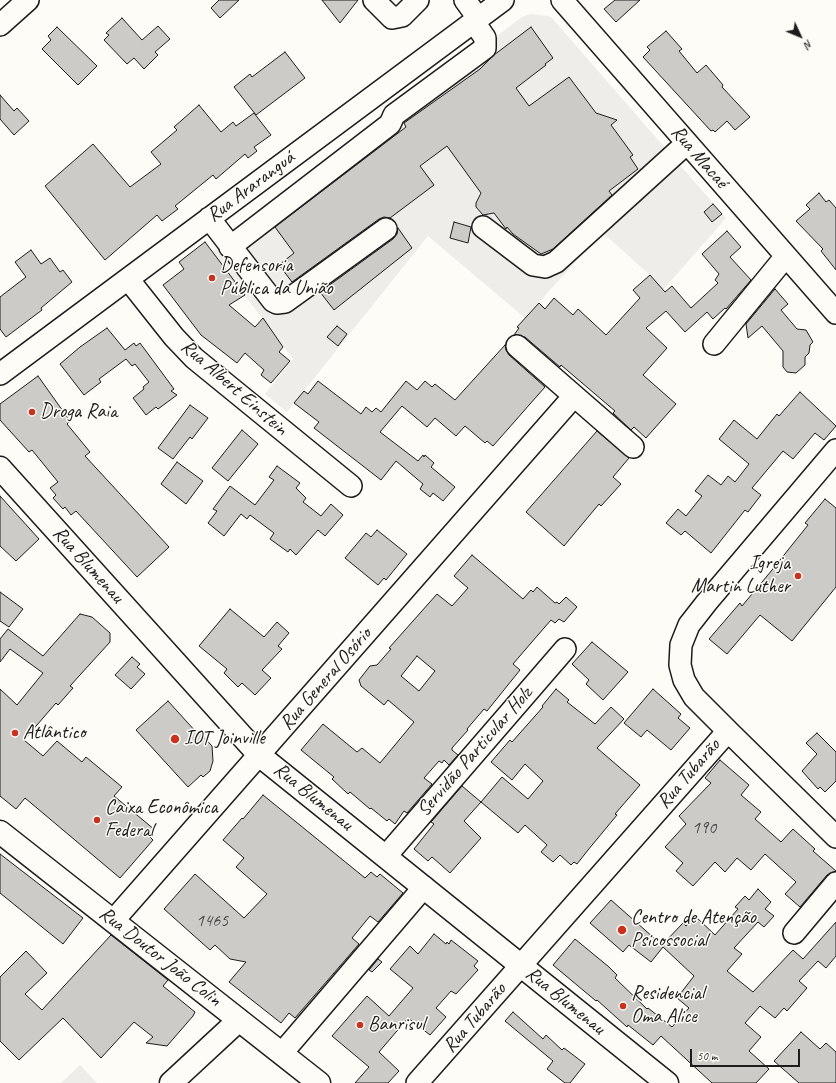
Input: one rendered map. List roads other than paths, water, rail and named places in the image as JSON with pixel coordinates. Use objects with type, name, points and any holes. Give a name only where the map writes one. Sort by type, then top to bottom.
[{"type":"main road","name":"Rua Blumenau","points":[[0,468],[259,754],[667,1083]]},
{"type":"main road","name":"Rua Doutor João Colin","points":[[0,832],[319,1083]]},
{"type":"main road","points":[[171,1083],[239,1020]]},
{"type":"street","points":[[0,25],[28,0]]},
{"type":"street","points":[[374,0],[392,18],[402,16],[418,0]]},
{"type":"street","points":[[230,247],[390,124],[394,115],[485,48],[485,38],[465,0]]},
{"type":"street","name":"Rua Araranguá","points":[[0,374],[503,0]]},
{"type":"street","name":"Rua Macaé","points":[[562,0],[836,313]]},
{"type":"street","points":[[378,93],[394,115]]},
{"type":"street","points":[[483,227],[532,265],[545,266],[556,262],[687,143]]},
{"type":"street","points":[[210,218],[230,247],[273,301],[281,303],[285,302],[386,229]]},
{"type":"street","points":[[714,344],[786,256]]},
{"type":"street","name":"Rua Albert Einstein","points":[[128,279],[174,337],[194,358],[351,486]]},
{"type":"street","points":[[517,346],[633,447]]},
{"type":"street","name":"Rua General Osório","points":[[113,921],[574,396]]},
{"type":"street","name":"Rua Tubarão","points":[[417,1083],[728,731],[694,697],[684,680],[680,665],[681,645],[689,625],[707,602],[836,450]]},
{"type":"street","name":"Servidão Particular Holz","points":[[386,856],[565,649]]},
{"type":"street","points":[[728,731],[836,837]]},
{"type":"street","points":[[794,933],[836,883]]},
{"type":"street","points":[[282,1053],[424,887]]},
{"type":"place","name":"Defensoria Pública da União","points":[[212,278]]},
{"type":"place","name":"Droga Raia","points":[[32,412]]},
{"type":"place","name":"Igreja Martin Luther","points":[[798,576]]},
{"type":"place","name":"Atlântico","points":[[15,733]]},
{"type":"place","name":"IOT Joinville","points":[[175,739]]},
{"type":"place","name":"Caixa Econômica Federal","points":[[97,820]]},
{"type":"place","name":"Centro de Atenção Psicossocial","points":[[622,930]]},
{"type":"place","name":"Residencial Oma Alice","points":[[623,1006]]},
{"type":"place","name":"Banrisul","points":[[360,1025]]}]
